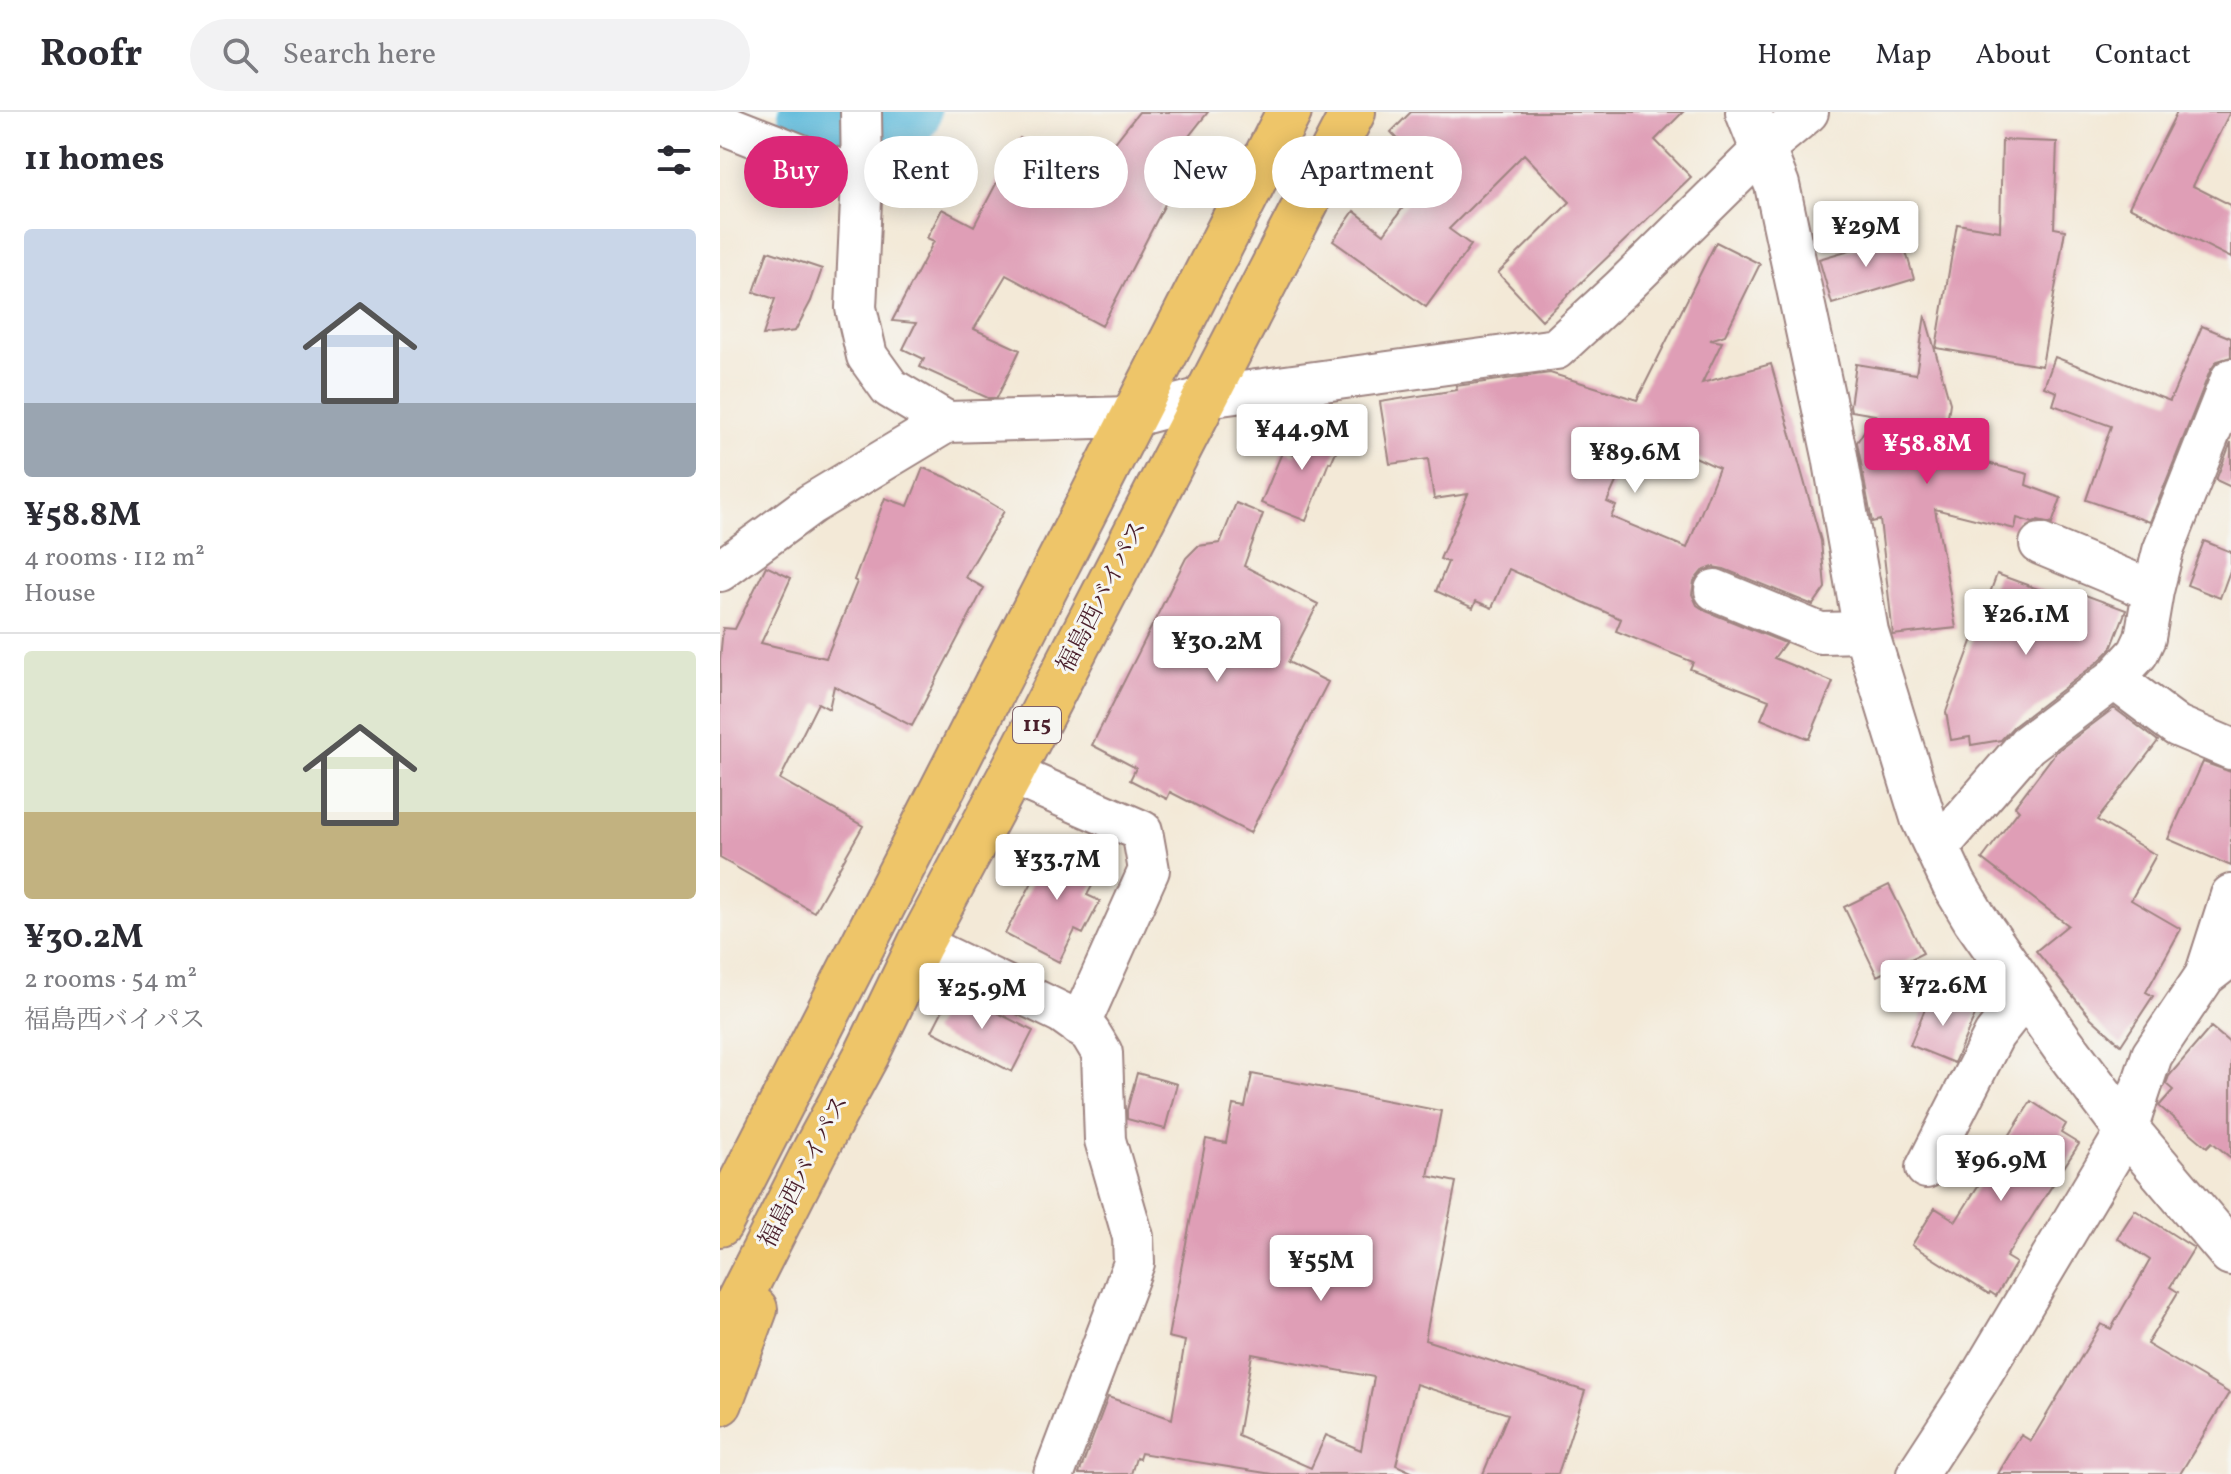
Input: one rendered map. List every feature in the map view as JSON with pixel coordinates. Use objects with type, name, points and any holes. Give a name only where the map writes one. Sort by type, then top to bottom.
[{"type":"highway","name":"115","points":[[720,1224],[1289,112]]},
{"type":"highway","name":"福島西バイパス","points":[[720,1338],[867,1054],[920,944],[1353,112]]},
{"type":"highway","points":[[720,1192],[777,1111]]},
{"type":"highway","points":[[720,1403],[815,1150]]},
{"type":"street","points":[[720,571],[811,504],[947,422],[1131,417],[1206,397],[1556,349],[1621,289],[1755,131],[1808,112]]},
{"type":"street","points":[[720,123],[861,146],[856,308],[867,356],[890,388],[947,422]]},
{"type":"street","points":[[1755,131],[1777,185],[1794,259],[1835,456],[1866,632],[1923,818],[1975,919],[2027,993],[2127,1130],[2231,1253]]},
{"type":"street","points":[[1937,849],[2027,745],[2114,679],[2138,653],[2163,551],[2231,379]]},
{"type":"street","points":[[2040,544],[2153,591]]},
{"type":"street","points":[[1715,590],[1820,633],[1866,632]]},
{"type":"street","points":[[2114,679],[2177,726],[2231,749]]},
{"type":"street","points":[[1011,774],[1142,831],[1149,870],[1079,1026]]},
{"type":"street","points":[[1917,1474],[1977,1382],[2127,1130],[2152,1055],[2218,966],[2231,895]]},
{"type":"street","points":[[920,944],[1062,1013],[1090,1033],[1102,1053],[1105,1140],[1133,1237],[1134,1263],[1054,1474]]},
{"type":"street","points":[[1926,1168],[1994,1035],[2027,993]]},
{"type":"building","points":[[1139,112],[1208,112],[1189,136],[1144,136],[1144,208],[1163,208],[1102,326],[1006,275],[974,329],[1020,350],[997,398],[988,398],[920,367],[924,359],[903,349],[916,323],[892,321],[934,241],[927,238],[942,209],[974,226],[994,188],[994,208],[1128,208],[1128,136],[1120,136]]},
{"type":"building","points":[[1411,112],[1683,112],[1655,140],[1691,177],[1542,320],[1498,273],[1570,202],[1524,154],[1449,229],[1471,245],[1426,307],[1333,241],[1354,211],[1384,234],[1403,208],[1462,208],[1462,136],[1395,136],[1391,132]]},
{"type":"building","points":[[2177,112],[2230,112],[2193,186],[2231,205],[2231,258],[2129,207]]},
{"type":"building","points":[[2002,140],[2057,142],[2054,228],[2065,230],[2042,366],[1936,348],[1957,224],[2000,231]]},
{"type":"building","points":[[1901,235],[1914,279],[1832,304],[1819,259]]},
{"type":"building","points":[[1716,242],[1760,264],[1725,335],[1710,340],[1722,342],[1702,383],[1771,364],[1821,541],[1825,588],[1813,605],[1713,567],[1702,571],[1694,581],[1692,594],[1697,605],[1706,611],[1785,643],[1774,658],[1833,682],[1809,739],[1761,719],[1769,700],[1690,669],[1693,662],[1616,631],[1621,619],[1509,569],[1492,608],[1476,601],[1473,608],[1436,591],[1448,562],[1440,559],[1468,494],[1434,499],[1428,459],[1390,464],[1380,402],[1457,390],[1456,386],[1550,373],[1637,400]],"holes":[[[1639,431],[1719,468],[1687,548],[1611,517],[1616,506],[1607,502]]]},
{"type":"building","points":[[768,251],[822,269],[811,301],[795,331],[763,335],[775,299],[754,292]]},
{"type":"building","points":[[1925,315],[1950,403],[1943,451],[2028,474],[2026,485],[2061,498],[2052,524],[2017,518],[2015,529],[1935,509],[1956,628],[1893,635],[1880,520],[1872,522],[1857,442],[1875,415],[1851,411],[1850,406],[1856,364],[1916,374]]},
{"type":"building","points":[[2202,326],[2231,338],[2231,357],[2217,361],[2210,371],[2150,522],[2086,500],[2111,426],[2053,405],[2057,392],[2044,387],[2055,357],[2170,401]]},
{"type":"building","points":[[1308,422],[1343,435],[1306,521],[1261,503],[1283,450],[1294,455]]},
{"type":"building","points":[[2231,442],[2231,487],[2216,480]]},
{"type":"building","points":[[923,468],[946,477],[1004,511],[965,577],[984,588],[912,726],[834,686],[829,709],[818,703],[780,779],[863,826],[814,912],[720,858],[720,659],[723,628],[735,629],[766,566],[791,578],[761,643],[826,658],[857,582],[854,580],[885,498],[908,506]]},
{"type":"building","points":[[1236,503],[1263,514],[1244,566],[1318,604],[1288,662],[1328,682],[1250,833],[1170,792],[1167,799],[1130,780],[1136,768],[1092,745],[1186,558],[1198,546],[1220,543]]},
{"type":"building","points":[[2204,541],[2231,552],[2231,568],[2220,598],[2187,585]]},
{"type":"building","points":[[1997,574],[2076,603],[2080,593],[2126,610],[2111,649],[2098,662],[2013,727],[2001,740],[1971,745],[1970,737],[1951,740],[1946,712]]},
{"type":"building","points":[[2114,708],[2158,741],[2097,820],[2156,855],[2131,900],[2181,929],[2146,992],[2153,996],[2121,1045],[2091,1018],[2036,951],[2068,925],[1982,859],[2019,810],[2015,806],[2056,752]]},
{"type":"building","points":[[2203,762],[2231,772],[2231,866],[2168,839]]},
{"type":"building","points":[[1054,840],[1103,866],[1087,895],[1100,901],[1083,934],[1075,930],[1059,962],[1005,934]]},
{"type":"building","points":[[1889,885],[1923,953],[1877,976],[1844,907]]},
{"type":"building","points":[[953,990],[1033,1031],[1012,1072],[932,1031]]},
{"type":"building","points":[[1932,992],[1977,1011],[1954,1063],[1910,1045]]},
{"type":"building","points":[[2211,1027],[2231,1044],[2231,1158],[2212,1142],[2207,1147],[2159,1106],[2173,1090],[2166,1084],[2169,1076]]},
{"type":"building","points":[[1137,1073],[1177,1084],[1165,1129],[1127,1119]]},
{"type":"building","points":[[1252,1074],[1441,1111],[1428,1176],[1456,1182],[1425,1340],[1585,1391],[1558,1474],[1483,1474],[1508,1414],[1416,1384],[1396,1465],[1416,1474],[1272,1474],[1141,1453],[1131,1474],[1079,1474],[1108,1397],[1172,1419],[1185,1341],[1168,1337],[1206,1139],[1226,1143],[1233,1105],[1245,1107]],"holes":[[[1252,1354],[1374,1377],[1361,1450],[1326,1435],[1311,1468],[1238,1436]]]},
{"type":"building","points":[[2031,1101],[2066,1124],[2061,1133],[2079,1144],[2006,1257],[2016,1263],[1996,1296],[1912,1245],[1935,1208],[1956,1221]]},
{"type":"building","points":[[2135,1210],[2194,1248],[2170,1287],[2178,1292],[2147,1344],[2229,1393],[2180,1474],[1998,1474],[2021,1435],[2031,1441],[2101,1324],[2111,1329],[2150,1260],[2117,1238]]},
{"type":"waterway","points":[[814,112],[905,112]]}]
